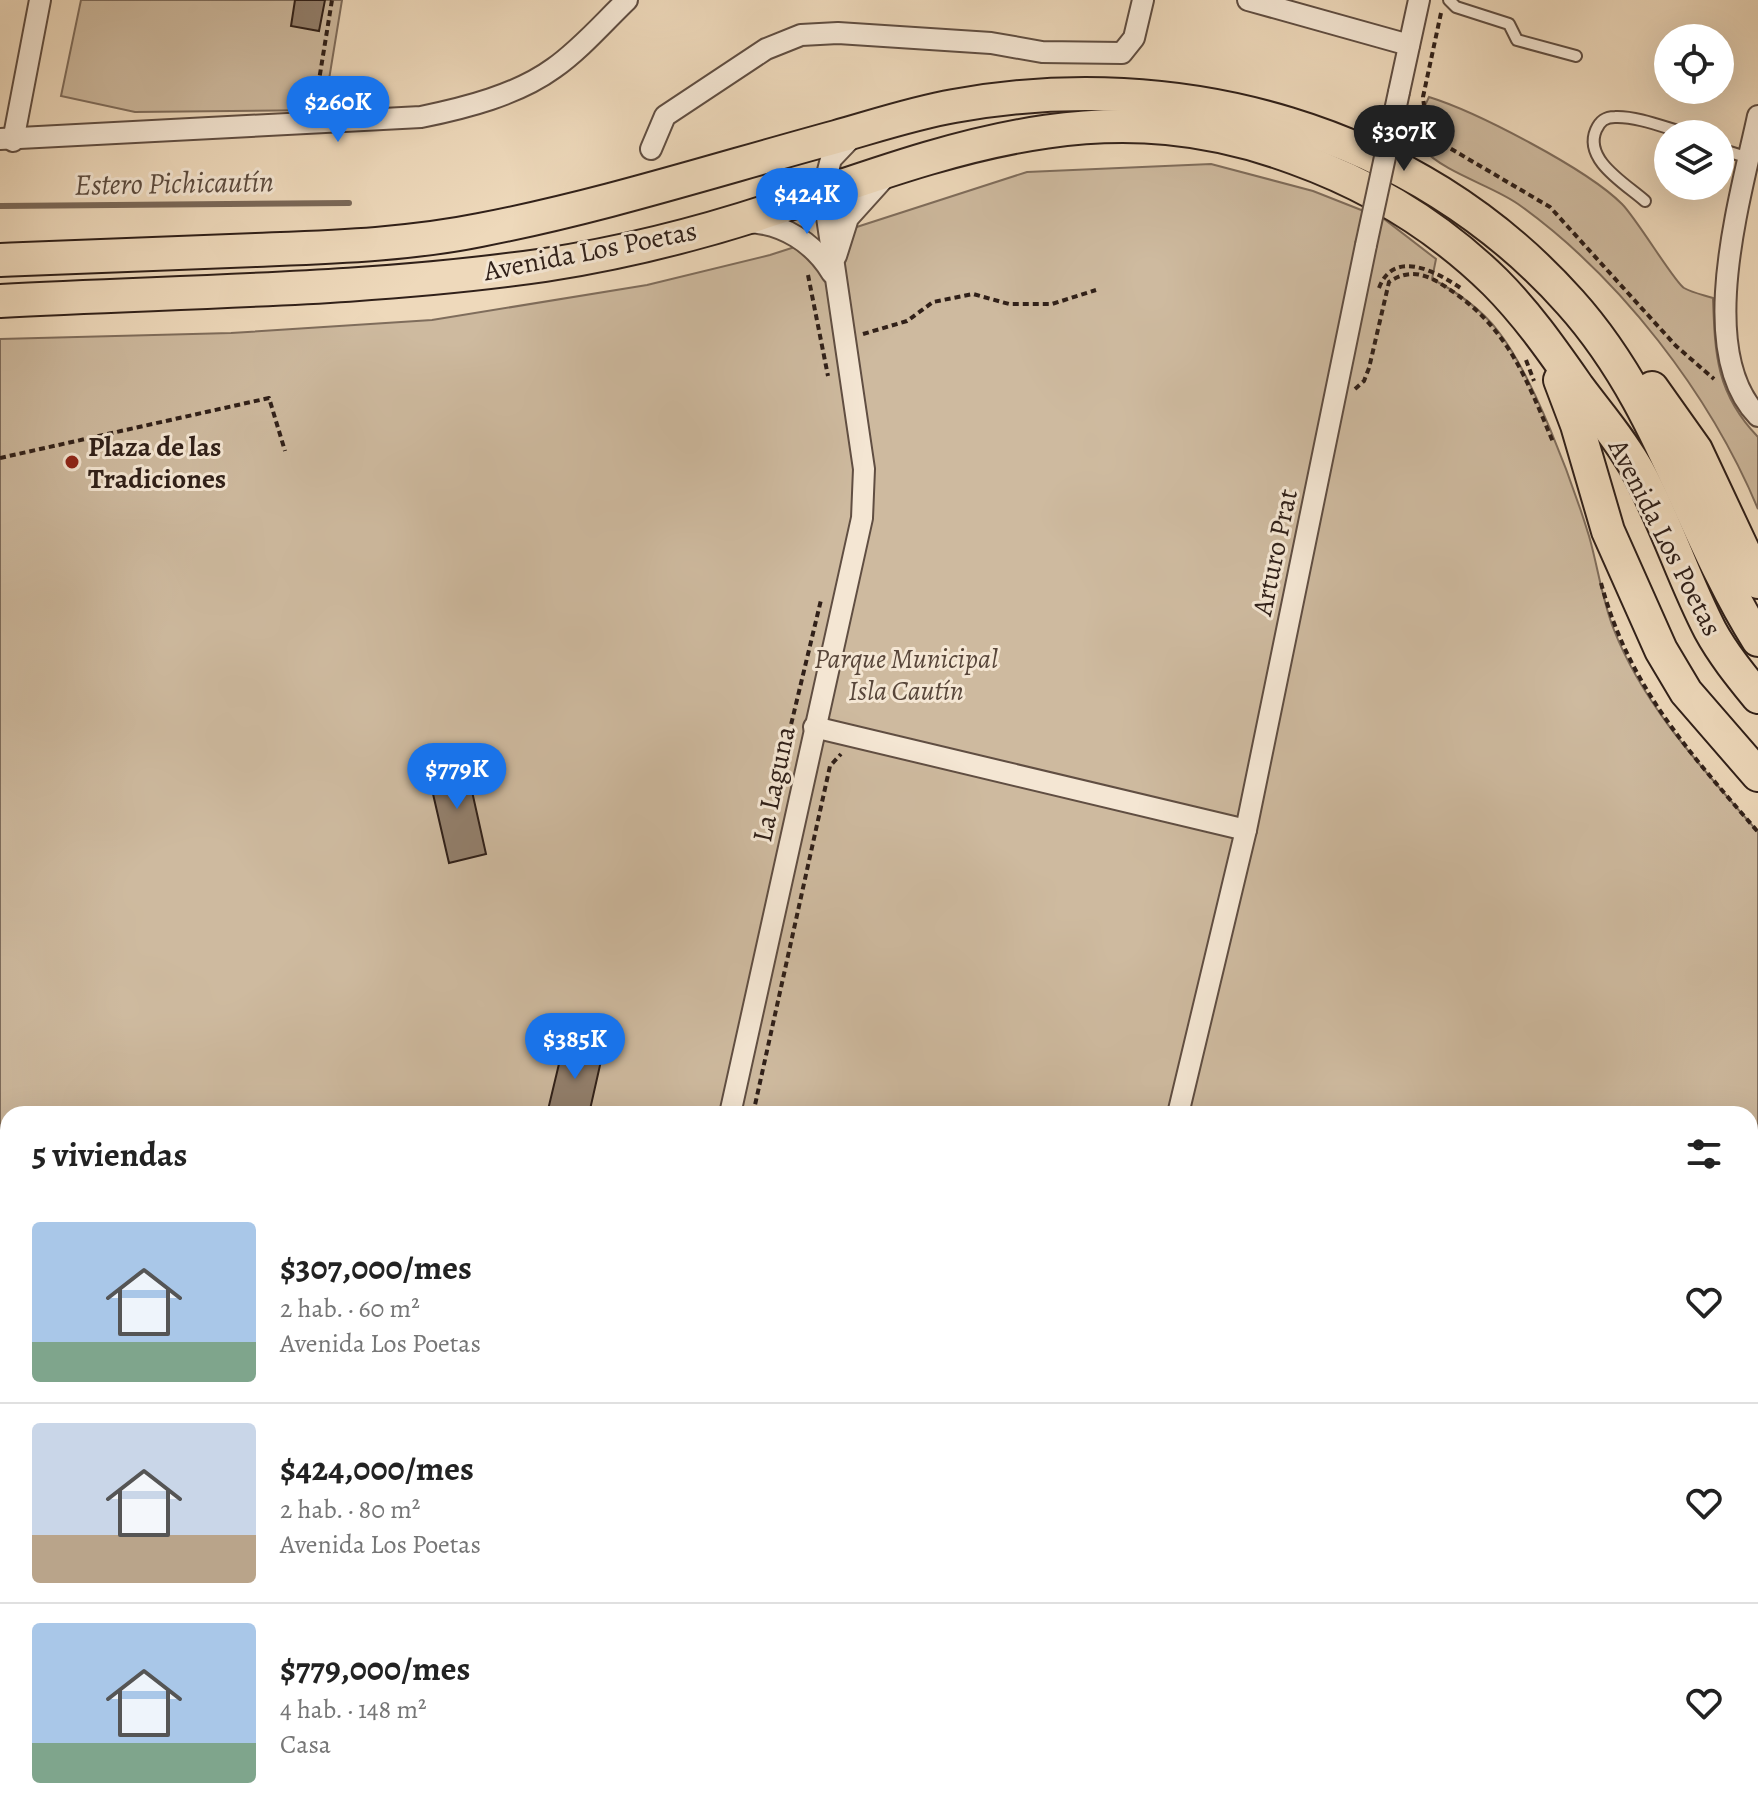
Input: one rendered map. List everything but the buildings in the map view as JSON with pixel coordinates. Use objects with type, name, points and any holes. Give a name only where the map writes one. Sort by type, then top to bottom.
[{"type":"main road","name":"Avenida Los Poetas","points":[[0,260],[360,245],[426,239],[546,215],[949,107],[1049,95],[1149,96],[1245,111],[1325,135],[1402,171],[1486,227],[1568,299],[1604,345],[1655,429],[1724,582],[1758,640]]},
{"type":"main road","name":"Avenida Los Poetas","points":[[0,301],[292,287],[449,275],[575,259],[724,224],[896,165],[993,140],[1088,127],[1162,128],[1243,141],[1347,179],[1430,227],[1493,280],[1548,342],[1636,468],[1713,635],[1758,697]]},
{"type":"main road","points":[[1568,299],[1613,342],[1687,437],[1719,495],[1758,582]]},
{"type":"main road","points":[[1548,342],[1577,425],[1608,531],[1661,650],[1694,703],[1758,775]]},
{"type":"street","points":[[40,0],[6,140],[421,117],[489,99],[554,68],[627,0]]},
{"type":"street","points":[[651,149],[665,116],[766,49],[801,35],[838,33],[991,43],[1042,52],[1122,53],[1134,38],[1143,0]]},
{"type":"street","points":[[1248,0],[1409,45]]},
{"type":"street","name":"Arturo Prat","points":[[1180,1106],[1246,830],[1344,385],[1366,245],[1419,0]]},
{"type":"street","points":[[1758,116],[1724,299],[1725,340],[1739,386],[1758,416]]},
{"type":"street","points":[[823,190],[826,170],[838,150],[865,129]]},
{"type":"street","points":[[834,276],[837,246],[848,218],[867,192],[896,165]]},
{"type":"street","name":"La Laguna","points":[[732,1106],[862,518],[864,469],[823,190]]},
{"type":"street","points":[[724,224],[754,223],[783,229],[818,253],[834,276]]},
{"type":"street","points":[[814,727],[1246,830]]},
{"type":"lane","points":[[1447,0],[1456,7],[1509,24],[1517,40],[1576,56]]},
{"type":"lane","points":[[1645,201],[1599,161],[1593,137],[1603,119],[1616,117],[1654,126]]},
{"type":"lane","points":[[1734,153],[1749,158]]},
{"type":"path","points":[[312,123],[332,0]]},
{"type":"path","points":[[1447,0],[1423,97],[1427,131],[1441,143],[1550,207],[1676,346],[1720,383]]},
{"type":"path","points":[[807,274],[830,383]]},
{"type":"path","points":[[1364,381],[1389,282]]},
{"type":"path","points":[[843,339],[907,321],[933,302],[973,294],[1009,304],[1052,304],[1096,290]]},
{"type":"path","points":[[0,458],[269,398],[285,451]]},
{"type":"path","points":[[783,758],[824,591]]},
{"type":"path","points":[[755,1106],[830,766],[846,748]]},
{"type":"green space","points":[[81,0],[342,0],[324,110],[135,112],[61,96]]},
{"type":"green space","points":[[1429,97],[1530,143],[1606,190],[1629,212],[1679,284],[1687,290],[1713,298],[1720,372],[1734,405],[1758,437],[1758,509],[1715,423],[1688,381],[1626,302],[1556,233],[1518,204],[1456,172],[1423,149],[1417,130]]},
{"type":"green space","name":"Parque Municipal Isla Cautín","points":[[1211,164],[1313,191],[1384,219],[1436,259],[1432,279],[1468,302],[1498,331],[1525,374],[1562,459],[1589,536],[1610,619],[1627,658],[1677,737],[1758,832],[1758,1106],[0,1106],[0,339],[231,333],[432,320],[647,285],[770,255],[1027,172]]},
{"type":"waterway","name":"Estero Pichicautín","points":[[0,206],[349,203]]},
{"type":"place","name":"Plaza de las Tradiciones","points":[[72,462]]}]
